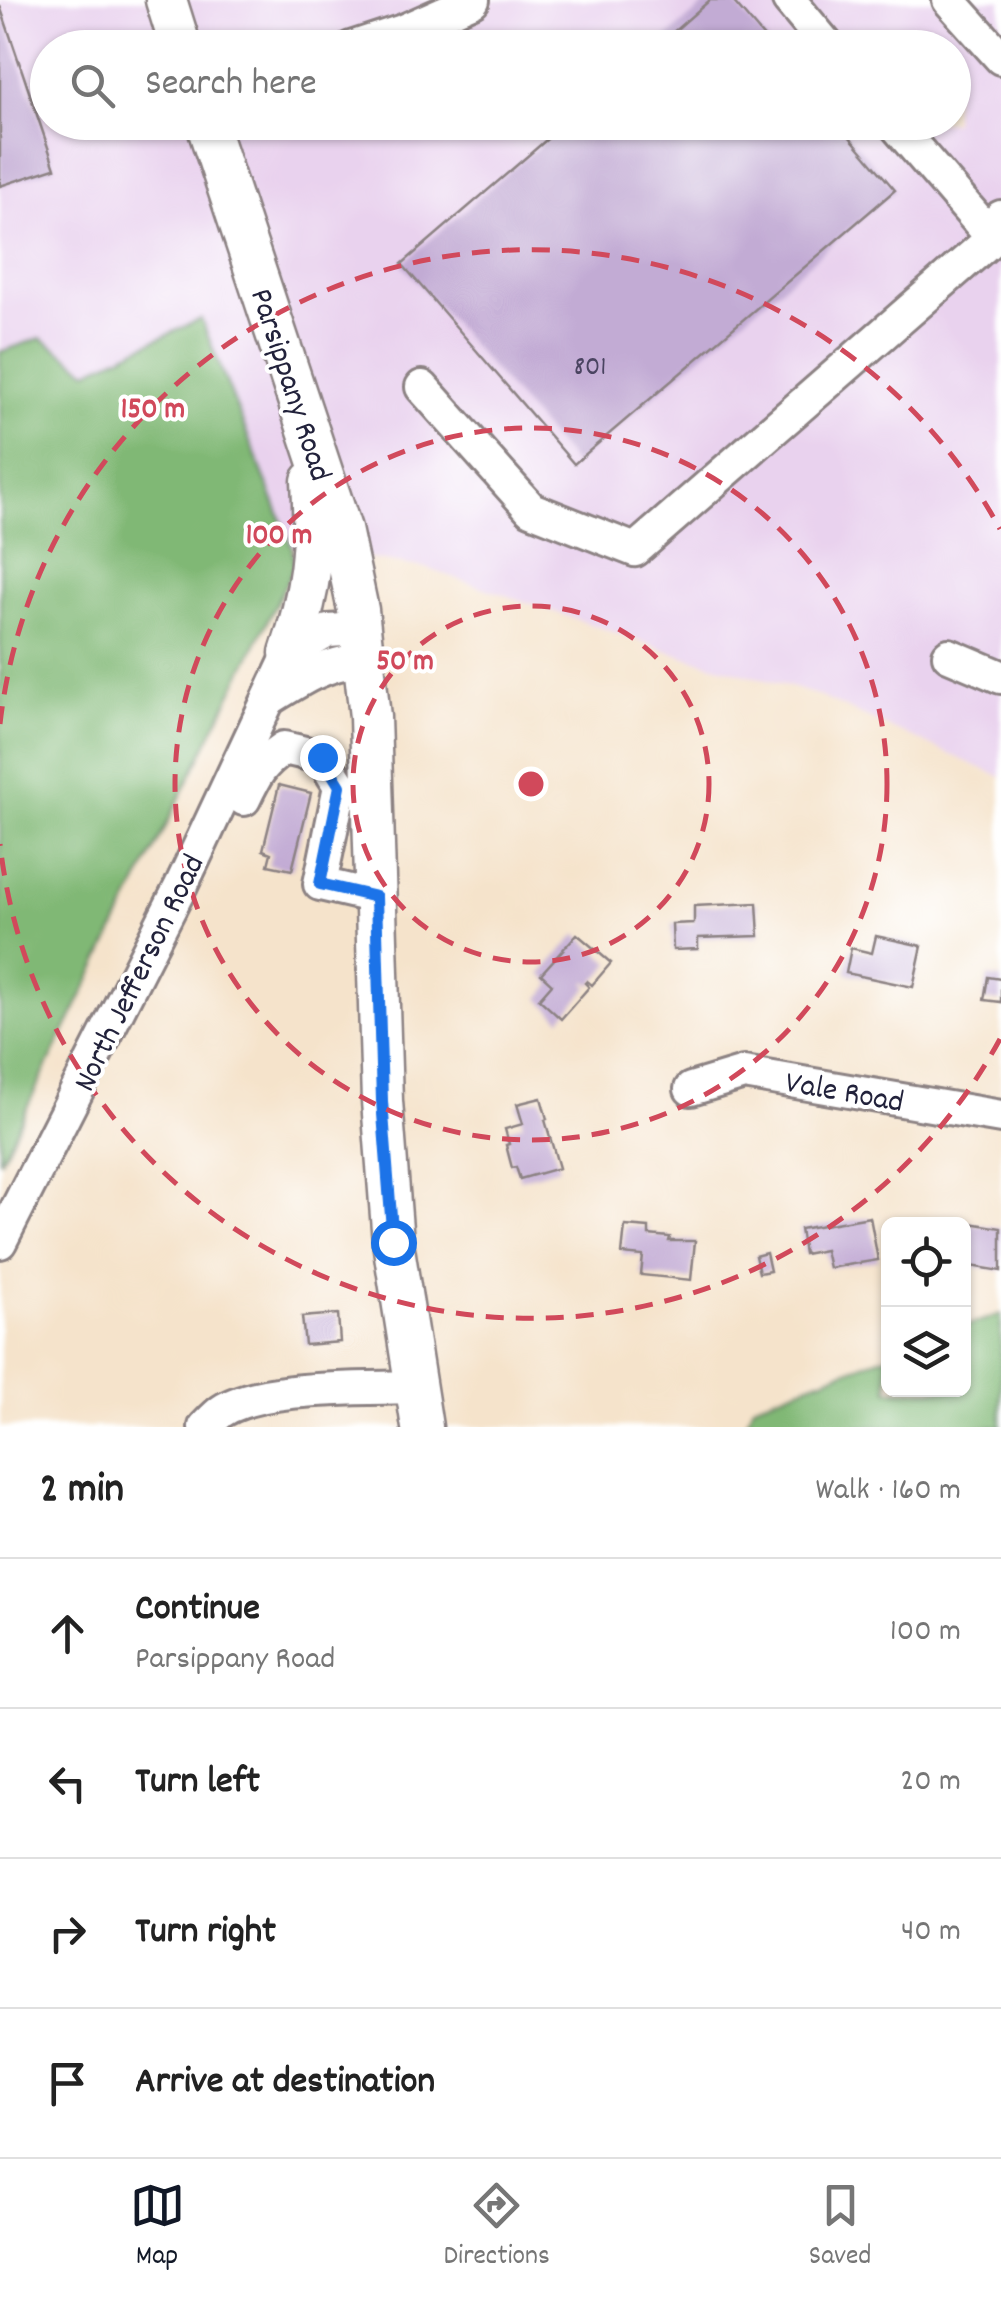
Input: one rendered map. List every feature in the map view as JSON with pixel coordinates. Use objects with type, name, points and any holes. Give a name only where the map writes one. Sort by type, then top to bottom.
[{"type":"main road","points":[[166,0],[175,30]]},
{"type":"main road","name":"Parsippany Road","points":[[212,140],[341,529],[362,644],[370,717],[382,1101],[393,1242],[422,1427]]},
{"type":"main road","points":[[290,653],[303,614],[314,550],[305,422]]},
{"type":"street","points":[[406,30],[473,0]]},
{"type":"street","points":[[789,0],[814,30]]},
{"type":"street","points":[[949,0],[1001,58]]},
{"type":"street","points":[[422,387],[531,510],[635,550],[997,228],[910,140]]},
{"type":"street","points":[[290,653],[328,631],[362,644]]},
{"type":"street","points":[[269,700],[362,644]]},
{"type":"street","name":"North Jefferson Road","points":[[0,1242],[212,822],[290,653]]},
{"type":"street","points":[[949,655],[1001,677]]},
{"type":"street","points":[[212,822],[234,822],[256,772],[284,748],[322,757],[340,786],[320,884],[376,897]]},
{"type":"street","name":"Vale Road","points":[[691,1089],[744,1073],[1001,1117]]},
{"type":"street","points":[[205,1427],[221,1411],[253,1398],[295,1392],[416,1387]]},
{"type":"shaded area","points":[[0,0],[1001,0],[1001,777],[814,694],[683,656],[426,568],[292,546],[201,319],[88,371],[41,338],[0,352]]},
{"type":"green space","points":[[201,319],[292,546],[295,565],[0,1162],[0,352],[41,338],[88,371]]},
{"type":"green space","points":[[1001,1314],[1001,1427],[745,1427],[753,1405],[881,1358],[881,1397],[971,1397],[971,1325]]},
{"type":"building","points":[[710,0],[732,0],[758,30],[676,30]]},
{"type":"building","points":[[0,6],[30,94],[30,140],[45,140],[55,168],[0,186]]},
{"type":"building","points":[[546,140],[852,140],[895,190],[574,464],[402,264]]},
{"type":"building","points":[[279,785],[311,793],[292,870],[268,865],[271,853],[263,850]]},
{"type":"building","points":[[757,903],[759,936],[698,938],[698,949],[673,950],[672,924],[694,923],[694,906]]},
{"type":"building","points":[[577,934],[611,963],[592,985],[585,983],[589,987],[561,1019],[539,999],[552,984],[541,974]]},
{"type":"building","points":[[876,936],[922,946],[913,987],[846,973],[851,948],[872,953]]},
{"type":"building","points":[[988,977],[1001,979],[1001,1002],[984,1000]]},
{"type":"building","points":[[541,1098],[559,1168],[520,1179],[516,1167],[512,1168],[505,1129],[523,1124],[517,1104]]},
{"type":"building","points":[[870,1217],[878,1260],[829,1268],[825,1250],[804,1254],[800,1229]]},
{"type":"building","points":[[971,1223],[1001,1228],[1001,1271],[971,1266]]},
{"type":"building","points":[[625,1226],[649,1228],[649,1235],[670,1237],[669,1241],[695,1241],[691,1280],[641,1275],[643,1256],[622,1254]]},
{"type":"building","points":[[766,1253],[770,1271],[759,1273],[755,1256]]},
{"type":"building","points":[[338,1314],[340,1342],[305,1345],[302,1317]]},
{"type":"route","points":[[322,757],[340,786],[320,884],[376,897],[382,1101],[393,1242]]}]
